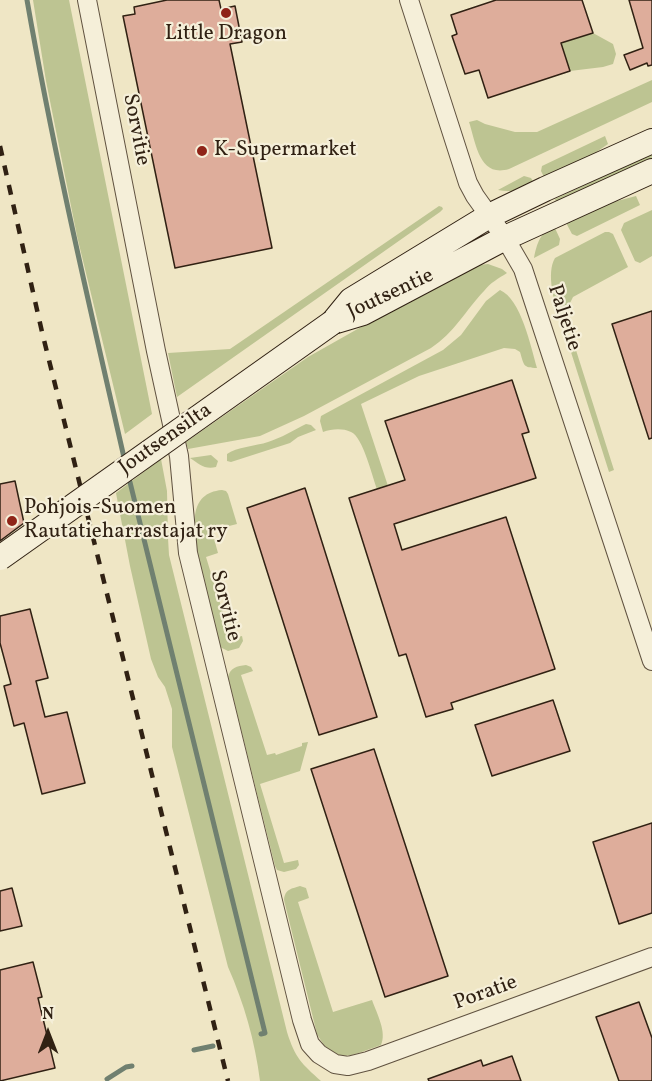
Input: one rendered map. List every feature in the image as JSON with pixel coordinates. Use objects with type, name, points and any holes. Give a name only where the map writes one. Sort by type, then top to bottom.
[{"type":"main road","name":"Joutsentie","points":[[333,322],[351,300],[489,216],[652,141]]},
{"type":"main road","name":"Joutsentie","points":[[333,322],[363,313],[505,238],[652,171]]},
{"type":"main road","name":"Joutsensilta","points":[[0,558],[333,322]]},
{"type":"street","name":"Sorvitie","points":[[87,0],[179,456],[188,553],[302,1020],[310,1044],[319,1054],[335,1064]]},
{"type":"street","name":"Paljetie","points":[[409,0],[468,183],[523,269],[652,661]]},
{"type":"street","name":"Poratie","points":[[335,1064],[348,1066],[368,1061],[652,957]]},
{"type":"green space","points":[[33,0],[69,0],[152,414],[125,434],[77,236],[46,81]]},
{"type":"green space","points":[[593,33],[613,44],[616,54],[613,64],[570,71],[561,43]]},
{"type":"green space","points":[[652,80],[652,102],[509,169],[491,168],[480,157],[469,122],[477,120],[515,132],[537,132]]},
{"type":"green space","points":[[605,136],[608,144],[575,167],[546,181],[541,171],[542,166]]},
{"type":"green space","points":[[652,154],[652,166],[558,207],[555,199]]},
{"type":"green space","points":[[524,176],[531,178],[535,185],[512,191],[498,190]]},
{"type":"green space","points":[[636,196],[640,205],[577,236],[572,234],[564,219],[598,206]]},
{"type":"green space","points":[[439,206],[443,209],[440,212],[177,397],[168,353],[230,349]]},
{"type":"green space","points":[[652,210],[652,256],[640,263],[635,261],[621,230],[624,223]]},
{"type":"green space","points":[[554,226],[560,239],[559,245],[534,258],[540,239]]},
{"type":"green space","points":[[605,232],[613,234],[628,267],[573,297],[570,303],[570,316],[560,319],[553,297],[551,280],[552,264],[555,258]]},
{"type":"green space","points":[[488,264],[507,273],[489,286],[453,328],[431,348],[304,416],[260,436],[188,449],[186,442],[308,357],[469,266]]},
{"type":"green space","points":[[500,290],[514,303],[519,313],[537,368],[525,365],[520,352],[504,348],[419,376],[361,404],[388,486],[377,489],[363,449],[355,435],[341,429],[323,432],[321,416],[443,350],[461,335],[486,301]]},
{"type":"green space","points":[[575,347],[614,470],[609,472],[570,349]]},
{"type":"green space","points":[[306,424],[316,430],[290,443],[231,462],[227,461],[227,454],[231,452],[273,440]]},
{"type":"green space","points":[[211,455],[218,461],[216,467],[212,468],[205,467],[190,458]]},
{"type":"green space","points":[[161,459],[167,491],[169,555],[287,1032],[300,1060],[321,1081],[260,1081],[248,1022],[228,967],[172,747],[172,709],[165,687],[151,659],[116,493]]},
{"type":"green space","points":[[222,490],[228,494],[237,524],[225,527],[223,524],[211,528],[218,553],[206,557],[231,639],[242,636],[243,641],[239,648],[228,651],[220,647],[197,551],[195,531],[198,504],[211,492]]},
{"type":"green space","points":[[246,665],[253,671],[241,675],[267,755],[275,753],[276,755],[308,742],[300,771],[260,784],[284,863],[298,860],[299,865],[296,869],[284,872],[277,870],[275,866],[228,677],[234,668]]},
{"type":"green space","points":[[300,886],[306,888],[309,898],[298,902],[333,1012],[372,1000],[383,1034],[381,1045],[353,1055],[338,1055],[324,1044],[317,1034],[284,900],[287,892]]},
{"type":"building","name":"K-Supermarket","points":[[167,0],[219,0],[221,9],[235,6],[242,42],[230,44],[272,248],[175,268],[123,16],[135,14],[134,7]]},
{"type":"building","points":[[496,0],[582,0],[593,33],[561,43],[570,71],[488,98],[479,70],[465,74],[452,36],[457,34],[451,15]]},
{"type":"building","points":[[629,0],[652,0],[652,65],[648,66],[647,63],[630,70],[624,55],[643,48]]},
{"type":"building","points":[[652,311],[652,438],[649,439],[612,324]]},
{"type":"building","points":[[512,380],[529,432],[522,434],[536,478],[394,524],[402,550],[506,517],[555,669],[451,703],[453,709],[426,717],[406,654],[399,656],[349,498],[405,480],[385,421]]},
{"type":"building","points":[[15,481],[24,523],[0,541],[0,484]]},
{"type":"building","points":[[305,488],[377,717],[319,735],[247,508]]},
{"type":"building","points":[[30,609],[48,678],[36,681],[45,717],[67,712],[85,783],[42,794],[24,723],[14,726],[4,686],[11,684],[0,643],[0,616]]},
{"type":"building","points":[[553,700],[570,751],[492,776],[475,725]]},
{"type":"building","points":[[374,749],[448,976],[385,997],[311,769]]},
{"type":"building","points":[[652,823],[652,913],[619,924],[593,842]]},
{"type":"building","points":[[12,888],[22,926],[0,931],[0,891]]},
{"type":"building","points":[[33,962],[42,997],[38,998],[55,1068],[0,1081],[0,970]]},
{"type":"building","points":[[639,1002],[652,1038],[652,1081],[619,1081],[596,1017]]},
{"type":"building","points":[[512,1056],[521,1081],[429,1081],[428,1079],[481,1060],[483,1066]]},
{"type":"waterway","points":[[27,0],[61,174],[125,462]]},
{"type":"waterway","points":[[128,474],[265,1033],[261,1034]]},
{"type":"waterway","points":[[194,1050],[213,1046]]},
{"type":"waterway","points":[[107,1079],[126,1067],[132,1066]]},
{"type":"railway","points":[[0,146],[42,332],[228,1081]]},
{"type":"place","name":"Little Dragon","points":[[226,13]]},
{"type":"place","name":"K-Supermarket","points":[[202,151]]},
{"type":"place","name":"Pohjois-Suomen Rautatieharrastajat ry","points":[[12,521]]}]
